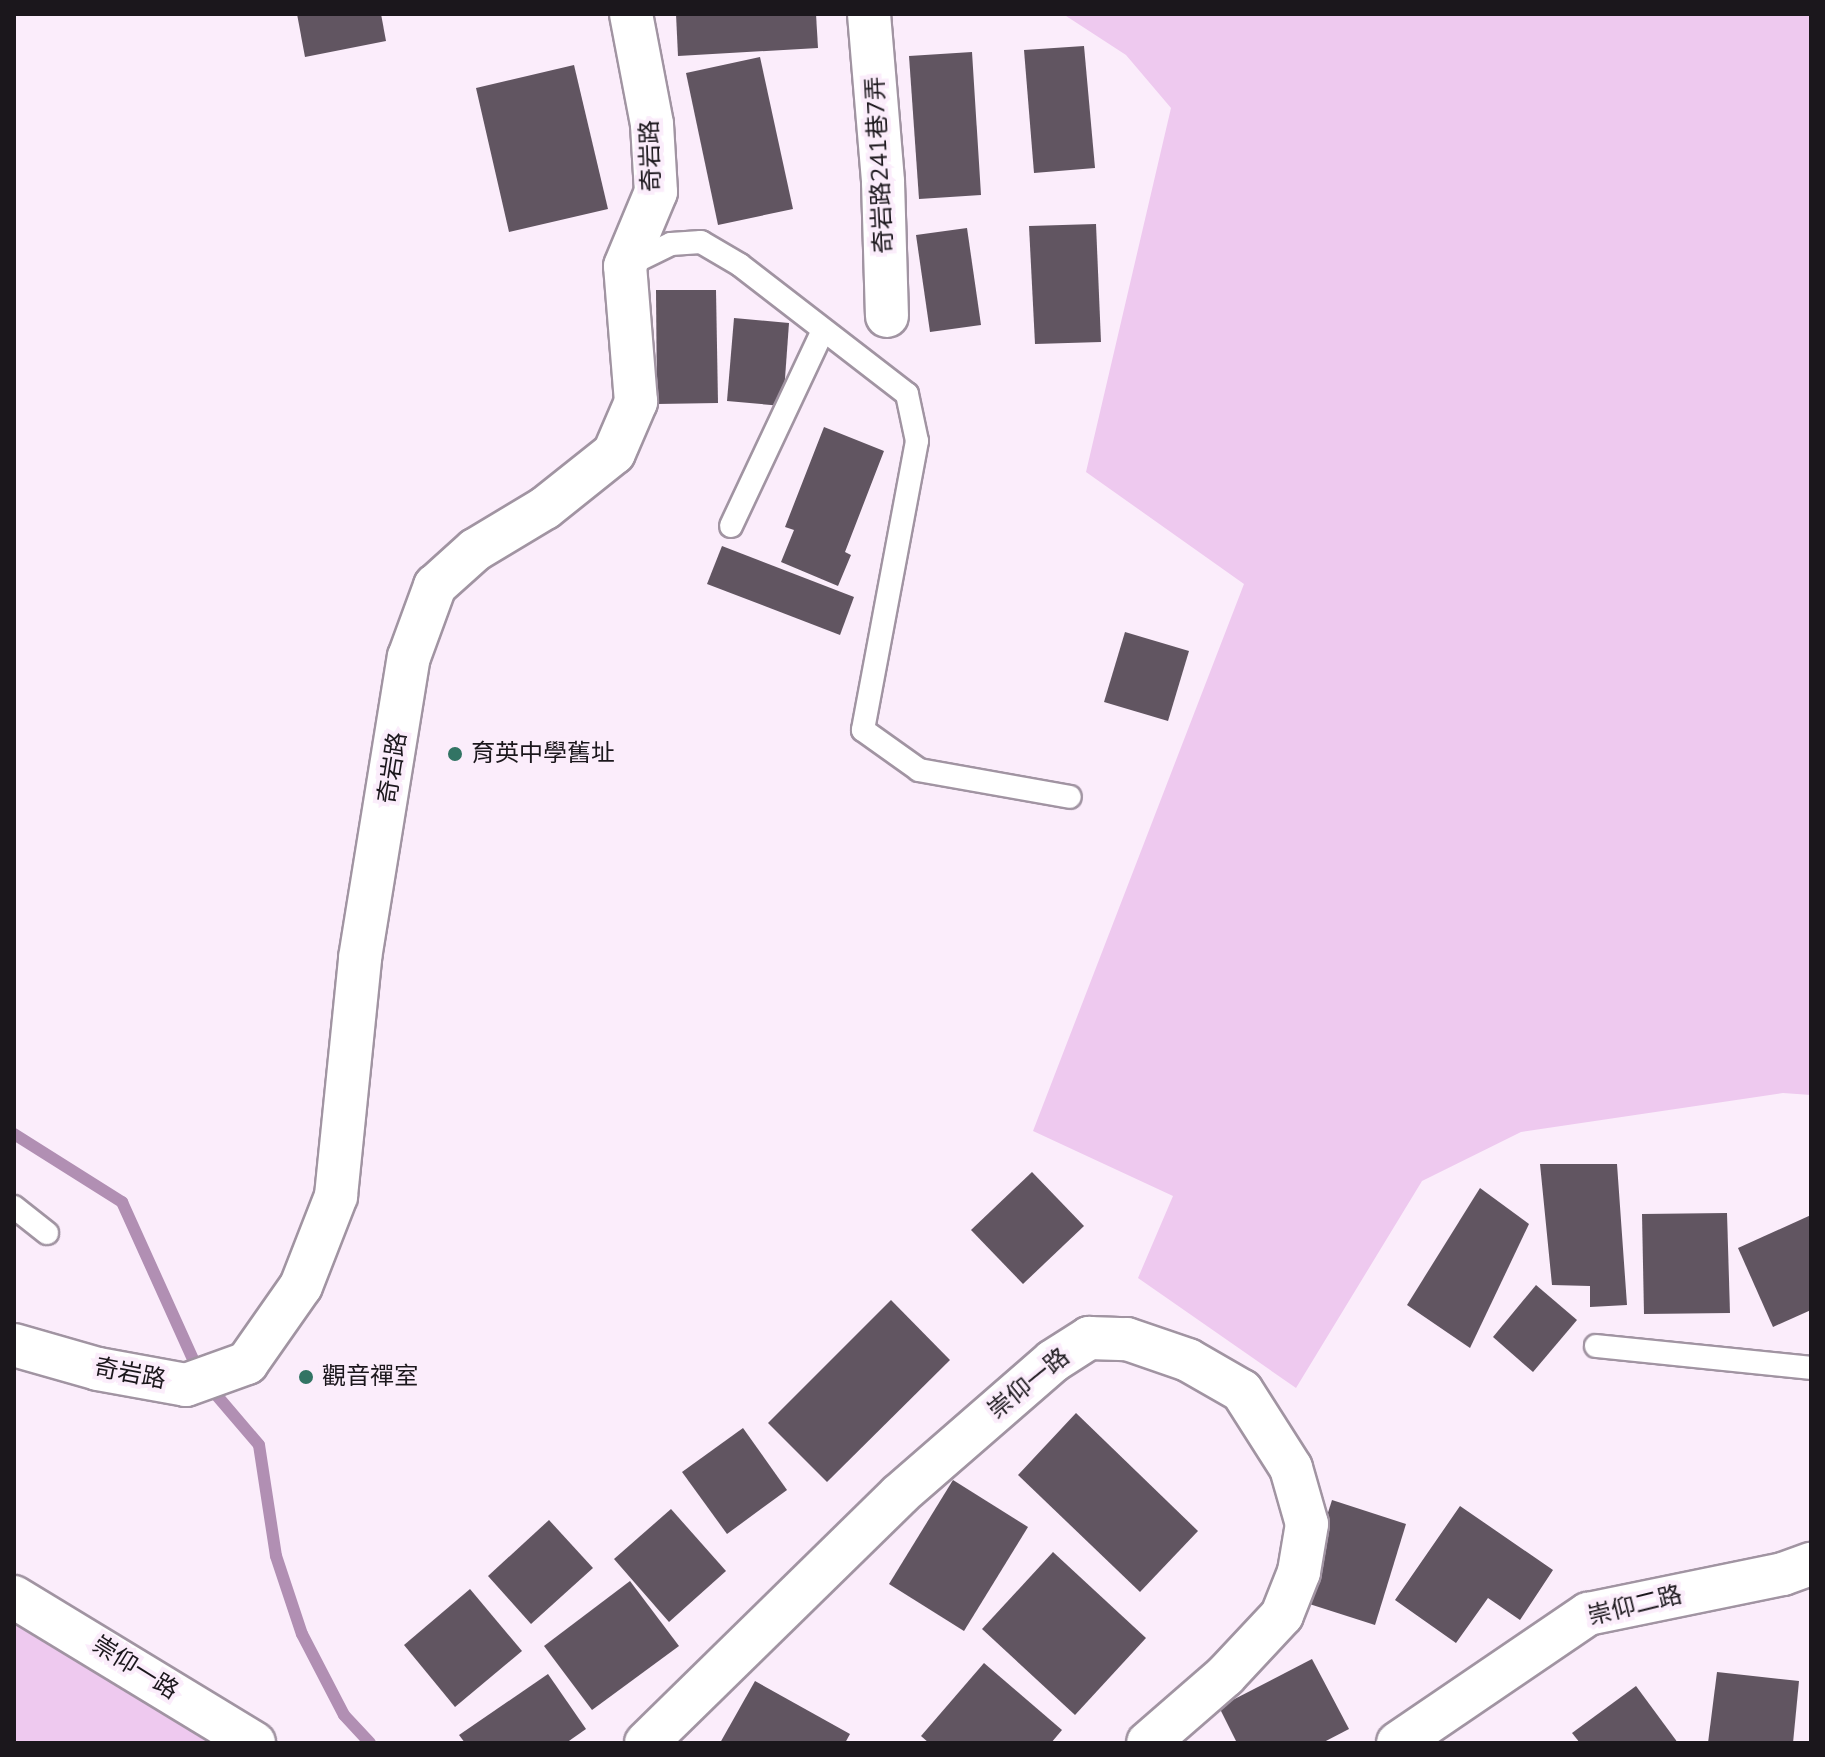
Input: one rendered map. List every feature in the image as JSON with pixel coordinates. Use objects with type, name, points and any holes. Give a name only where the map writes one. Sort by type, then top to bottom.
[{"type":"street","name":"奇岩路","points":[[14,1345],[98,1369],[186,1385],[247,1363],[301,1286],[336,1196],[360,958],[409,657],[435,586],[475,550],[545,508],[614,453],[636,402],[625,266],[656,192],[652,124],[631,14]]},
{"type":"street","name":"奇岩路241巷7弄","points":[[869,14],[883,182],[887,316]]},
{"type":"street","name":"崇仰一路","points":[[646,1743],[899,1495],[1053,1361],[1089,1338],[1127,1339],[1188,1360],[1242,1391],[1291,1468],[1307,1524],[1299,1572],[1282,1615],[1225,1676],[1148,1743]]},
{"type":"street","name":"崇仰二路","points":[[1398,1743],[1588,1614],[1783,1574],[1811,1564]]},
{"type":"street","name":"崇仰一路","points":[[14,1597],[254,1743]]},
{"type":"lane","points":[[625,266],[671,244],[701,242],[740,265],[822,333],[907,394],[917,441],[863,730],[919,770],[1070,797]]},
{"type":"lane","points":[[731,526],[822,333]]},
{"type":"lane","points":[[14,1207],[47,1233]]},
{"type":"lane","points":[[1596,1346],[1811,1368]]},
{"type":"shaded area","points":[[1063,14],[1811,14],[1811,1095],[1783,1093],[1521,1132],[1422,1181],[1296,1388],[1138,1278],[1173,1196],[1033,1131],[1244,584],[1086,472],[1171,108],[1126,55]]},
{"type":"shaded area","points":[[14,1624],[42,1635],[221,1743],[14,1743]]},
{"type":"building","points":[[297,14],[381,14],[386,41],[305,57]]},
{"type":"building","points":[[676,14],[816,14],[818,48],[678,56]]},
{"type":"building","points":[[1084,46],[1095,168],[1034,173],[1024,50]]},
{"type":"building","points":[[972,52],[981,195],[919,199],[909,56]]},
{"type":"building","points":[[760,57],[793,209],[718,225],[686,73]]},
{"type":"building","points":[[574,65],[608,209],[509,232],[476,88]]},
{"type":"building","points":[[1096,224],[1101,342],[1035,344],[1029,226]]},
{"type":"building","points":[[967,228],[981,325],[930,332],[916,235]]},
{"type":"building","points":[[656,290],[716,290],[718,403],[657,404]]},
{"type":"building","points":[[734,318],[789,323],[783,406],[727,401]]},
{"type":"building","points":[[824,427],[884,451],[845,552],[851,555],[838,586],[781,562],[794,530],[785,527]]},
{"type":"building","points":[[722,546],[854,597],[840,635],[707,584]]},
{"type":"building","points":[[1125,632],[1189,651],[1168,721],[1104,702]]},
{"type":"building","points":[[1540,1164],[1617,1164],[1627,1305],[1590,1307],[1590,1286],[1552,1285]]},
{"type":"building","points":[[1032,1172],[1084,1226],[1023,1284],[971,1230]]},
{"type":"building","points":[[1480,1188],[1529,1224],[1470,1348],[1407,1305]]},
{"type":"building","points":[[1727,1213],[1730,1313],[1644,1314],[1642,1214]]},
{"type":"building","points":[[1811,1215],[1811,1310],[1773,1327],[1738,1248]]},
{"type":"building","points":[[1536,1285],[1577,1320],[1533,1372],[1493,1337]]},
{"type":"building","points":[[891,1300],[950,1360],[827,1482],[768,1423]]},
{"type":"building","points":[[1076,1413],[1198,1531],[1140,1592],[1018,1475]]},
{"type":"building","points":[[743,1428],[787,1490],[727,1534],[682,1472]]},
{"type":"building","points":[[953,1480],[1028,1527],[964,1631],[889,1584]]},
{"type":"building","points":[[1332,1500],[1406,1524],[1375,1625],[1300,1601]]},
{"type":"building","points":[[1460,1506],[1553,1570],[1520,1620],[1488,1598],[1456,1643],[1395,1600]]},
{"type":"building","points":[[671,1509],[726,1571],[669,1622],[614,1559]]},
{"type":"building","points":[[549,1520],[593,1568],[531,1624],[488,1576]]},
{"type":"building","points":[[1053,1552],[1146,1638],[1075,1715],[982,1629]]},
{"type":"building","points":[[630,1581],[679,1646],[592,1710],[544,1646]]},
{"type":"building","points":[[470,1589],[522,1651],[455,1707],[404,1645]]},
{"type":"building","points":[[1312,1659],[1349,1729],[1322,1743],[1237,1743],[1219,1707]]},
{"type":"building","points":[[984,1663],[1062,1730],[1051,1743],[929,1743],[921,1736]]},
{"type":"building","points":[[1717,1672],[1799,1681],[1793,1743],[1708,1743]]},
{"type":"building","points":[[548,1674],[586,1729],[566,1743],[465,1743],[459,1735]]},
{"type":"building","points":[[755,1681],[850,1734],[845,1743],[720,1743]]},
{"type":"building","points":[[1636,1686],[1678,1743],[1580,1743],[1572,1733]]},
{"type":"waterway","points":[[14,1134],[122,1202],[201,1377],[259,1445],[276,1556],[302,1634],[344,1715],[370,1743]]},
{"type":"place","name":"育英中學舊址","points":[[455,754]]},
{"type":"place","name":"觀音禪室","points":[[306,1377]]}]
